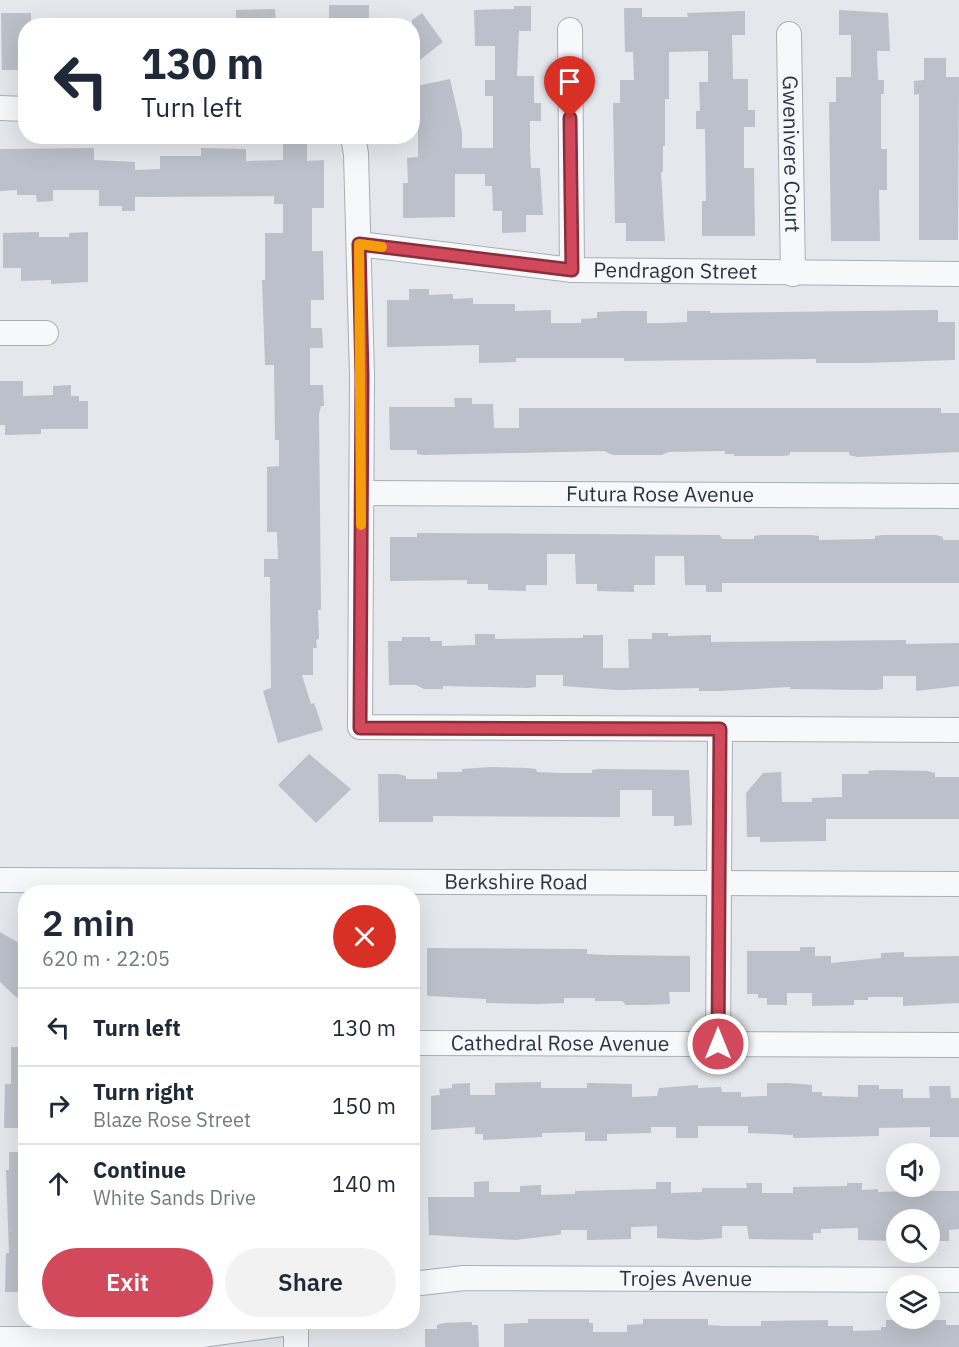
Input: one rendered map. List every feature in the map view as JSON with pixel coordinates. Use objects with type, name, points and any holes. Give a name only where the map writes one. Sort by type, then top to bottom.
[{"type":"street","points":[[570,30],[572,270]]},
{"type":"street","name":"Gwenivere Court","points":[[789,34],[793,274]]},
{"type":"street","points":[[0,108],[18,109]]},
{"type":"street","points":[[354,144],[362,376],[360,728],[959,730]]},
{"type":"street","name":"Pendragon Street","points":[[359,244],[572,270],[959,274]]},
{"type":"street","points":[[0,333],[46,333]]},
{"type":"street","name":"Futura Rose Avenue","points":[[362,493],[959,496]]},
{"type":"street","points":[[718,1044],[720,729]]},
{"type":"street","name":"Berkshire Road","points":[[0,880],[144,885]]},
{"type":"street","name":"Berkshire Road","points":[[355,885],[959,884]]},
{"type":"street","name":"Cathedral Rose Avenue","points":[[420,1042],[959,1045]]},
{"type":"street","name":"Trojes Avenue","points":[[420,1283],[464,1278],[959,1280]]},
{"type":"street","points":[[0,1339],[188,1329]]},
{"type":"street","points":[[296,1347],[297,1329]]},
{"type":"building","points":[[329,5],[369,5],[369,18],[329,18]]},
{"type":"building","points":[[514,6],[531,6],[531,31],[519,31],[517,76],[534,76],[534,103],[541,103],[541,121],[530,121],[530,147],[531,168],[540,168],[543,215],[526,215],[526,232],[502,233],[502,211],[493,211],[492,186],[485,186],[485,174],[455,174],[455,217],[403,218],[403,183],[408,183],[407,158],[418,157],[418,144],[420,144],[420,85],[450,79],[462,132],[462,148],[493,148],[493,96],[485,96],[485,80],[495,80],[495,46],[475,46],[474,10],[514,9]]},
{"type":"building","points":[[624,8],[642,8],[642,17],[688,17],[687,13],[745,11],[745,35],[732,35],[733,79],[748,79],[748,110],[755,110],[755,127],[744,127],[744,168],[754,168],[755,236],[702,236],[702,201],[706,201],[705,129],[696,129],[696,111],[700,111],[699,82],[708,82],[708,51],[669,52],[669,99],[665,99],[665,146],[663,146],[663,172],[661,172],[665,241],[626,241],[626,223],[615,223],[613,103],[620,103],[620,80],[634,80],[633,52],[625,52]]},
{"type":"building","points":[[275,9],[276,18],[236,18],[236,10]]},
{"type":"building","points":[[839,10],[888,13],[890,51],[877,51],[878,80],[884,80],[884,94],[881,94],[881,149],[887,149],[887,190],[879,190],[880,241],[831,241],[829,102],[836,102],[836,77],[851,77],[851,35],[839,35]]},
{"type":"building","points":[[1,13],[31,13],[31,18],[18,18],[18,70],[2,70]]},
{"type":"building","points":[[422,13],[443,42],[420,60],[420,18],[415,18]]},
{"type":"building","points":[[924,58],[946,58],[946,77],[959,77],[958,240],[919,240],[919,94],[914,95],[914,81],[924,80]]},
{"type":"building","points":[[283,144],[307,144],[307,161],[324,160],[324,208],[312,208],[312,251],[323,251],[324,300],[311,300],[311,328],[322,328],[323,348],[310,348],[310,385],[323,385],[324,406],[321,406],[319,414],[321,610],[318,610],[319,639],[316,640],[317,648],[313,648],[313,675],[302,675],[311,704],[314,703],[323,730],[278,743],[263,691],[271,688],[270,577],[264,577],[264,559],[278,559],[277,532],[267,532],[267,467],[279,466],[279,440],[275,440],[274,365],[265,365],[262,280],[265,280],[265,233],[283,233],[283,204],[274,204],[274,196],[135,197],[135,211],[122,211],[122,206],[99,206],[99,190],[53,190],[53,201],[37,202],[36,195],[17,195],[17,190],[0,191],[0,149],[94,148],[94,160],[135,162],[135,170],[160,169],[160,156],[201,156],[201,148],[246,149],[246,161],[283,160]]},
{"type":"building","points":[[39,232],[39,237],[69,237],[69,233],[88,232],[88,282],[51,284],[51,280],[21,281],[21,268],[3,268],[3,233]]},
{"type":"building","points":[[409,289],[429,289],[429,295],[453,294],[453,299],[473,298],[473,304],[515,304],[515,311],[551,310],[551,323],[581,323],[581,319],[597,318],[597,312],[623,311],[647,311],[647,323],[664,323],[687,322],[687,311],[710,311],[710,313],[938,310],[938,322],[955,322],[955,360],[816,363],[816,359],[624,361],[624,358],[516,358],[516,362],[479,363],[479,345],[387,347],[387,300],[409,300]]},
{"type":"building","points":[[0,381],[23,381],[23,396],[53,395],[53,386],[71,385],[71,396],[79,396],[79,401],[88,401],[88,429],[41,429],[41,434],[5,435],[5,425],[0,425]]},
{"type":"building","points":[[454,398],[472,398],[472,404],[493,404],[494,428],[519,428],[519,408],[941,408],[941,413],[959,413],[959,452],[857,457],[849,455],[849,452],[790,452],[790,455],[783,456],[734,456],[734,454],[725,454],[725,451],[669,452],[661,455],[613,455],[604,451],[424,455],[417,454],[417,450],[390,450],[389,407],[455,407]]},
{"type":"building","points":[[417,533],[720,535],[722,539],[754,539],[754,536],[761,535],[811,535],[819,536],[819,540],[875,539],[875,536],[883,535],[936,535],[943,537],[943,540],[959,540],[959,583],[722,583],[722,592],[706,592],[706,585],[685,585],[684,556],[655,556],[655,585],[634,585],[634,592],[597,591],[597,584],[576,584],[575,554],[547,554],[547,585],[526,585],[526,591],[488,590],[488,584],[467,584],[467,580],[390,581],[390,537],[417,537]]},
{"type":"building","points":[[652,633],[668,633],[668,636],[711,635],[711,642],[906,640],[906,644],[959,643],[959,686],[916,691],[916,676],[883,676],[883,689],[875,690],[790,689],[790,687],[720,691],[699,691],[699,688],[617,690],[563,686],[563,675],[536,675],[536,687],[528,688],[443,686],[443,689],[424,689],[416,685],[389,685],[388,641],[402,641],[402,637],[430,637],[430,641],[442,641],[442,646],[475,645],[475,634],[495,634],[495,639],[583,638],[583,635],[603,635],[603,668],[629,668],[628,639],[652,639]]},
{"type":"building","points":[[309,754],[351,789],[316,823],[278,785]]},
{"type":"building","points":[[527,768],[536,769],[537,772],[562,773],[592,773],[592,770],[600,769],[689,770],[692,825],[674,826],[674,816],[652,816],[652,790],[620,790],[620,817],[433,816],[433,822],[379,822],[378,774],[397,774],[406,776],[406,779],[437,779],[437,772],[462,772],[462,769]]},
{"type":"building","points":[[868,771],[927,771],[935,773],[935,777],[959,777],[959,819],[826,819],[826,841],[760,842],[760,837],[747,837],[746,793],[763,773],[781,772],[782,802],[812,802],[812,798],[842,797],[842,774],[869,774]]},
{"type":"building","points":[[0,932],[18,942],[18,997],[0,982]]},
{"type":"building","points":[[800,947],[815,947],[815,956],[831,956],[831,963],[881,958],[881,953],[904,952],[904,957],[959,956],[959,1003],[903,1006],[903,997],[868,997],[868,1000],[854,1000],[854,1005],[812,1006],[812,993],[787,993],[787,1005],[767,1005],[767,998],[758,998],[758,994],[747,994],[747,951],[800,951]]},
{"type":"building","points":[[427,948],[587,949],[587,954],[690,956],[690,992],[669,992],[670,1004],[645,1005],[626,1005],[622,1001],[595,1001],[595,998],[564,998],[564,1003],[538,1004],[486,1003],[486,999],[429,996],[427,995]]},
{"type":"building","points":[[11,1047],[18,1047],[18,1128],[4,1128],[5,1084],[11,1084]]},
{"type":"building","points":[[541,1082],[541,1088],[587,1088],[587,1083],[632,1084],[632,1097],[657,1096],[659,1088],[698,1085],[698,1088],[721,1087],[722,1092],[741,1092],[741,1097],[767,1096],[767,1083],[788,1083],[812,1085],[812,1092],[822,1092],[822,1096],[858,1097],[858,1085],[879,1085],[879,1089],[903,1089],[903,1098],[930,1098],[929,1086],[950,1086],[951,1098],[959,1098],[959,1137],[930,1137],[930,1127],[879,1128],[879,1136],[793,1138],[793,1135],[748,1133],[748,1126],[698,1126],[698,1138],[676,1138],[676,1127],[651,1127],[651,1133],[607,1134],[607,1141],[585,1141],[585,1132],[542,1133],[542,1137],[483,1140],[483,1134],[475,1134],[475,1127],[431,1130],[431,1096],[440,1095],[439,1089],[452,1088],[452,1084],[470,1083],[470,1095],[495,1095],[495,1083]]},
{"type":"building","points":[[9,1152],[18,1152],[18,1292],[5,1292],[6,1253],[9,1253],[6,1170],[9,1170]]},
{"type":"building","points":[[489,1181],[489,1192],[520,1192],[520,1186],[541,1185],[541,1195],[575,1194],[575,1191],[656,1189],[656,1182],[671,1182],[671,1193],[702,1192],[702,1188],[747,1188],[746,1183],[762,1183],[762,1193],[793,1193],[793,1187],[847,1186],[847,1183],[862,1183],[862,1190],[878,1189],[878,1192],[886,1192],[886,1197],[940,1197],[940,1191],[959,1191],[959,1229],[949,1230],[949,1241],[940,1241],[940,1209],[886,1209],[886,1241],[858,1240],[858,1228],[821,1229],[821,1233],[813,1233],[813,1240],[749,1239],[747,1226],[722,1226],[722,1238],[697,1240],[657,1238],[657,1226],[631,1227],[631,1239],[587,1240],[587,1230],[561,1230],[561,1234],[558,1235],[515,1240],[429,1235],[428,1197],[474,1197],[474,1182]]},
{"type":"building","points":[[528,1319],[589,1319],[589,1323],[593,1323],[593,1332],[627,1332],[627,1325],[643,1324],[643,1319],[708,1319],[708,1325],[724,1326],[761,1326],[761,1321],[828,1320],[828,1326],[853,1326],[853,1331],[881,1330],[881,1327],[886,1327],[886,1329],[940,1329],[940,1320],[946,1320],[946,1325],[959,1325],[959,1347],[504,1347],[504,1324],[528,1323]]},
{"type":"building","points":[[472,1322],[472,1325],[478,1325],[479,1347],[425,1347],[425,1329],[437,1329],[437,1325],[443,1323]]},
{"type":"slow traffic","points":[[361,525],[362,376],[359,244],[382,247]]},
{"type":"route","points":[[570,118],[572,270],[523,266],[359,244],[362,376],[360,728],[720,729],[718,1044]]}]
